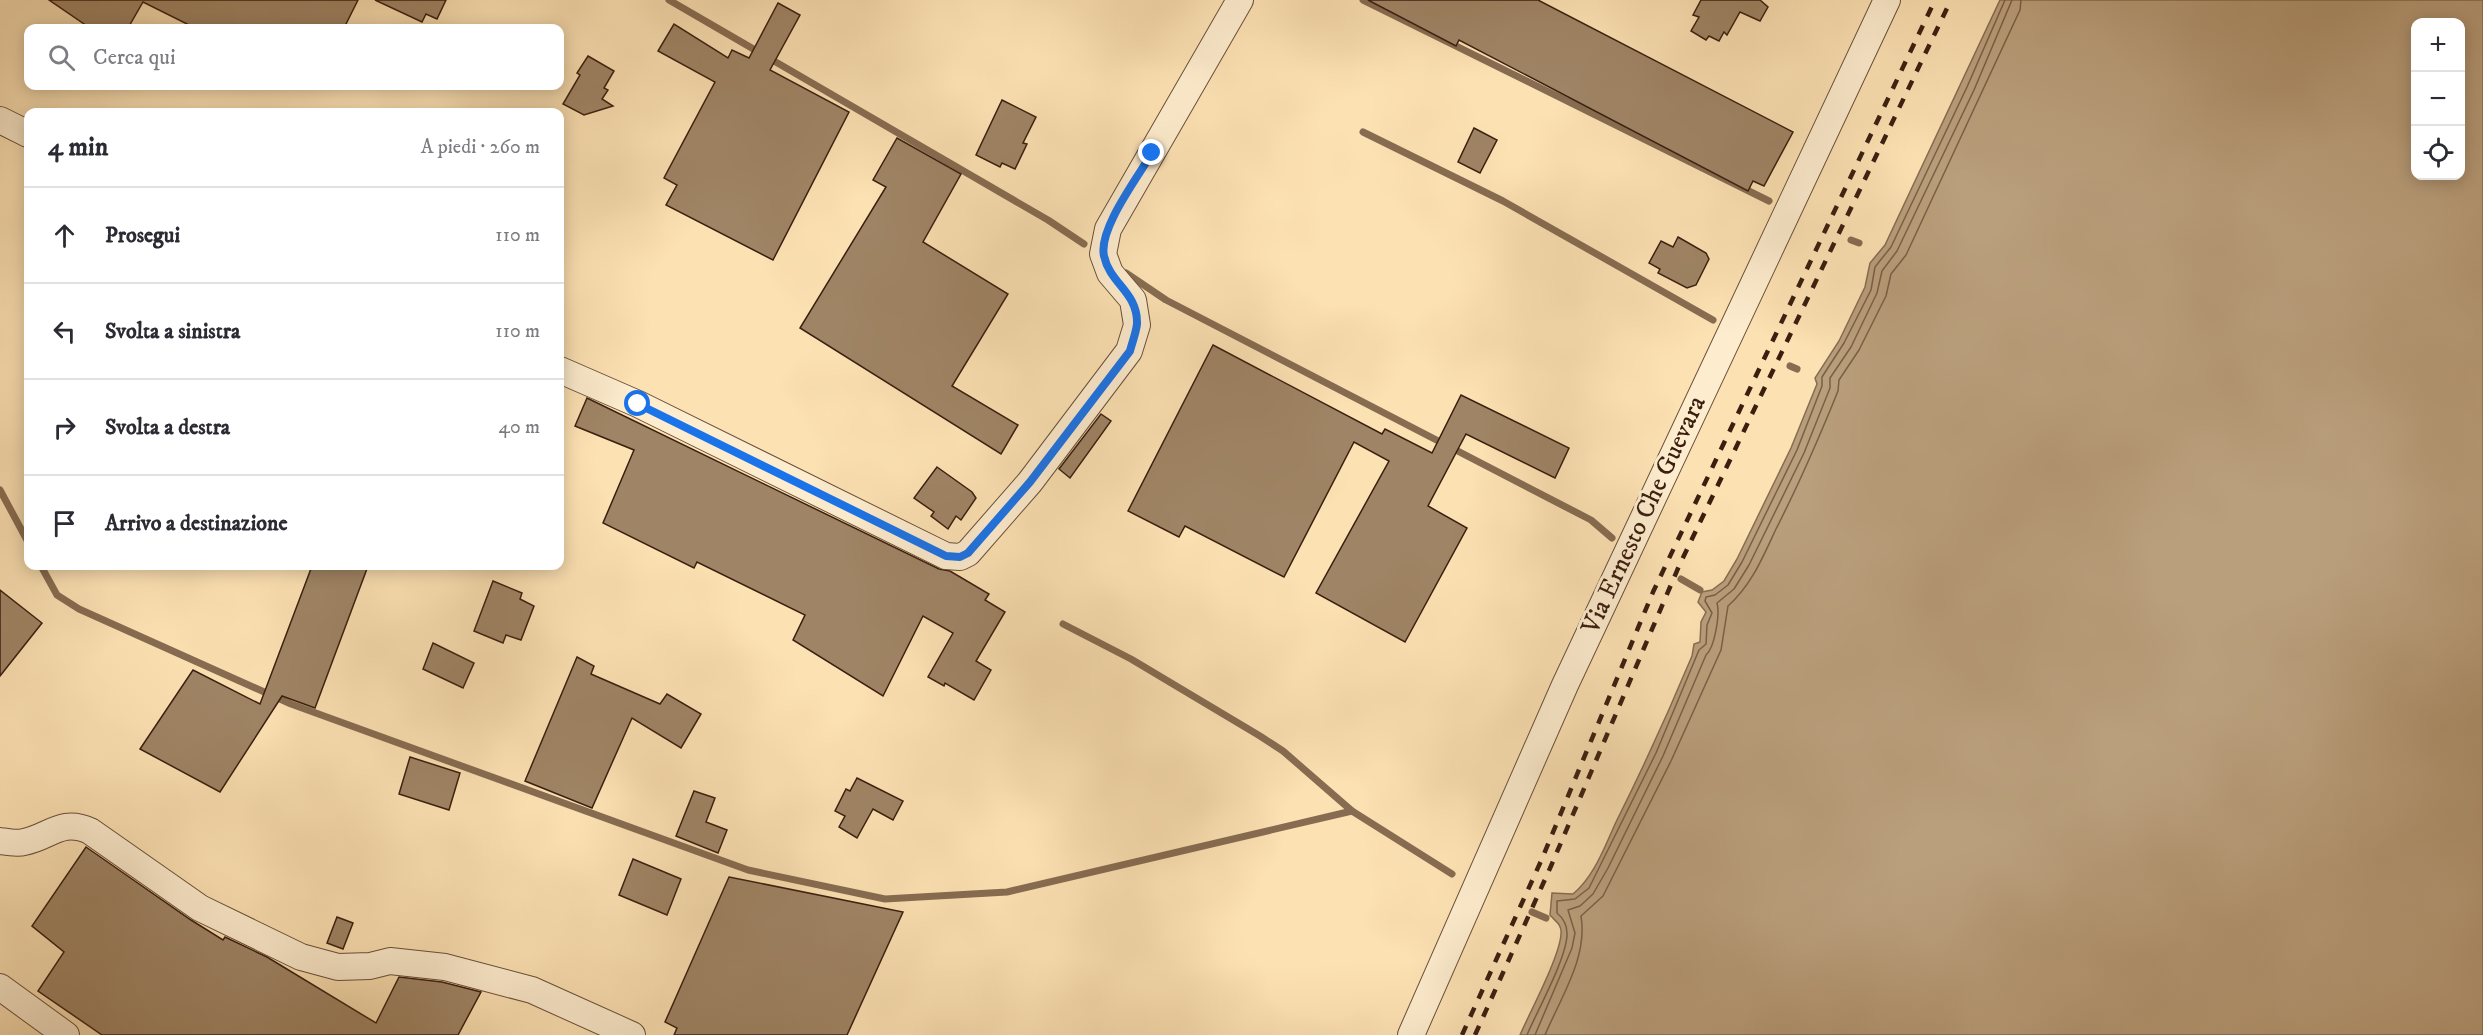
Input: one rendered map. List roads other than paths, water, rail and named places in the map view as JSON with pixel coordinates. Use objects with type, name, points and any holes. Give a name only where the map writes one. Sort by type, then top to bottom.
[{"type":"street","points":[[564,372],[638,404],[946,556],[960,557],[968,553],[1030,482],[1130,351],[1137,325],[1133,300],[1110,273],[1103,254],[1108,229],[1240,0]]},
{"type":"street","name":"Via Ernesto Che Guevara","points":[[1412,1035],[1565,685],[1887,0]]},
{"type":"street","points":[[0,120],[24,132]]},
{"type":"street","points":[[0,841],[23,842],[61,828],[77,825],[90,831],[200,908],[301,957],[338,967],[370,966],[390,960],[445,967],[532,990],[632,1035]]},
{"type":"street","points":[[0,987],[66,1035]]},
{"type":"water","points":[[2000,0],[2483,0],[2483,1035],[1520,1035],[1556,956],[1559,944],[1560,928],[1550,915],[1552,893],[1573,894],[1581,887],[1599,860],[1647,759],[1692,656],[1694,644],[1700,642],[1701,622],[1706,612],[1698,602],[1702,592],[1712,590],[1724,581],[1737,559],[1791,448],[1817,384],[1815,378],[1839,341],[1865,287],[1870,263],[1885,245]]},
{"type":"waterway","points":[[669,0],[1048,220],[1084,244]]},
{"type":"waterway","points":[[1363,0],[1769,201]]},
{"type":"waterway","points":[[1363,132],[1503,201],[1713,320]]},
{"type":"waterway","points":[[1851,240],[1859,243]]},
{"type":"waterway","points":[[1126,273],[1166,300],[1591,520],[1612,538]]},
{"type":"waterway","points":[[1790,366],[1797,369]]},
{"type":"waterway","points":[[0,490],[24,535]]},
{"type":"waterway","points":[[43,570],[57,595],[79,609],[291,704],[748,870],[885,899],[1007,892],[1352,811]]},
{"type":"waterway","points":[[1681,579],[1700,590]]},
{"type":"waterway","points":[[1063,624],[1131,659],[1260,736],[1283,751],[1352,811],[1452,874]]},
{"type":"waterway","points":[[1532,912],[1546,918]]},
{"type":"railway","points":[[1462,1035],[1541,861],[1653,592],[1935,0]]},
{"type":"railway","points":[[1475,1035],[1551,866],[1679,566],[1951,0]]}]
